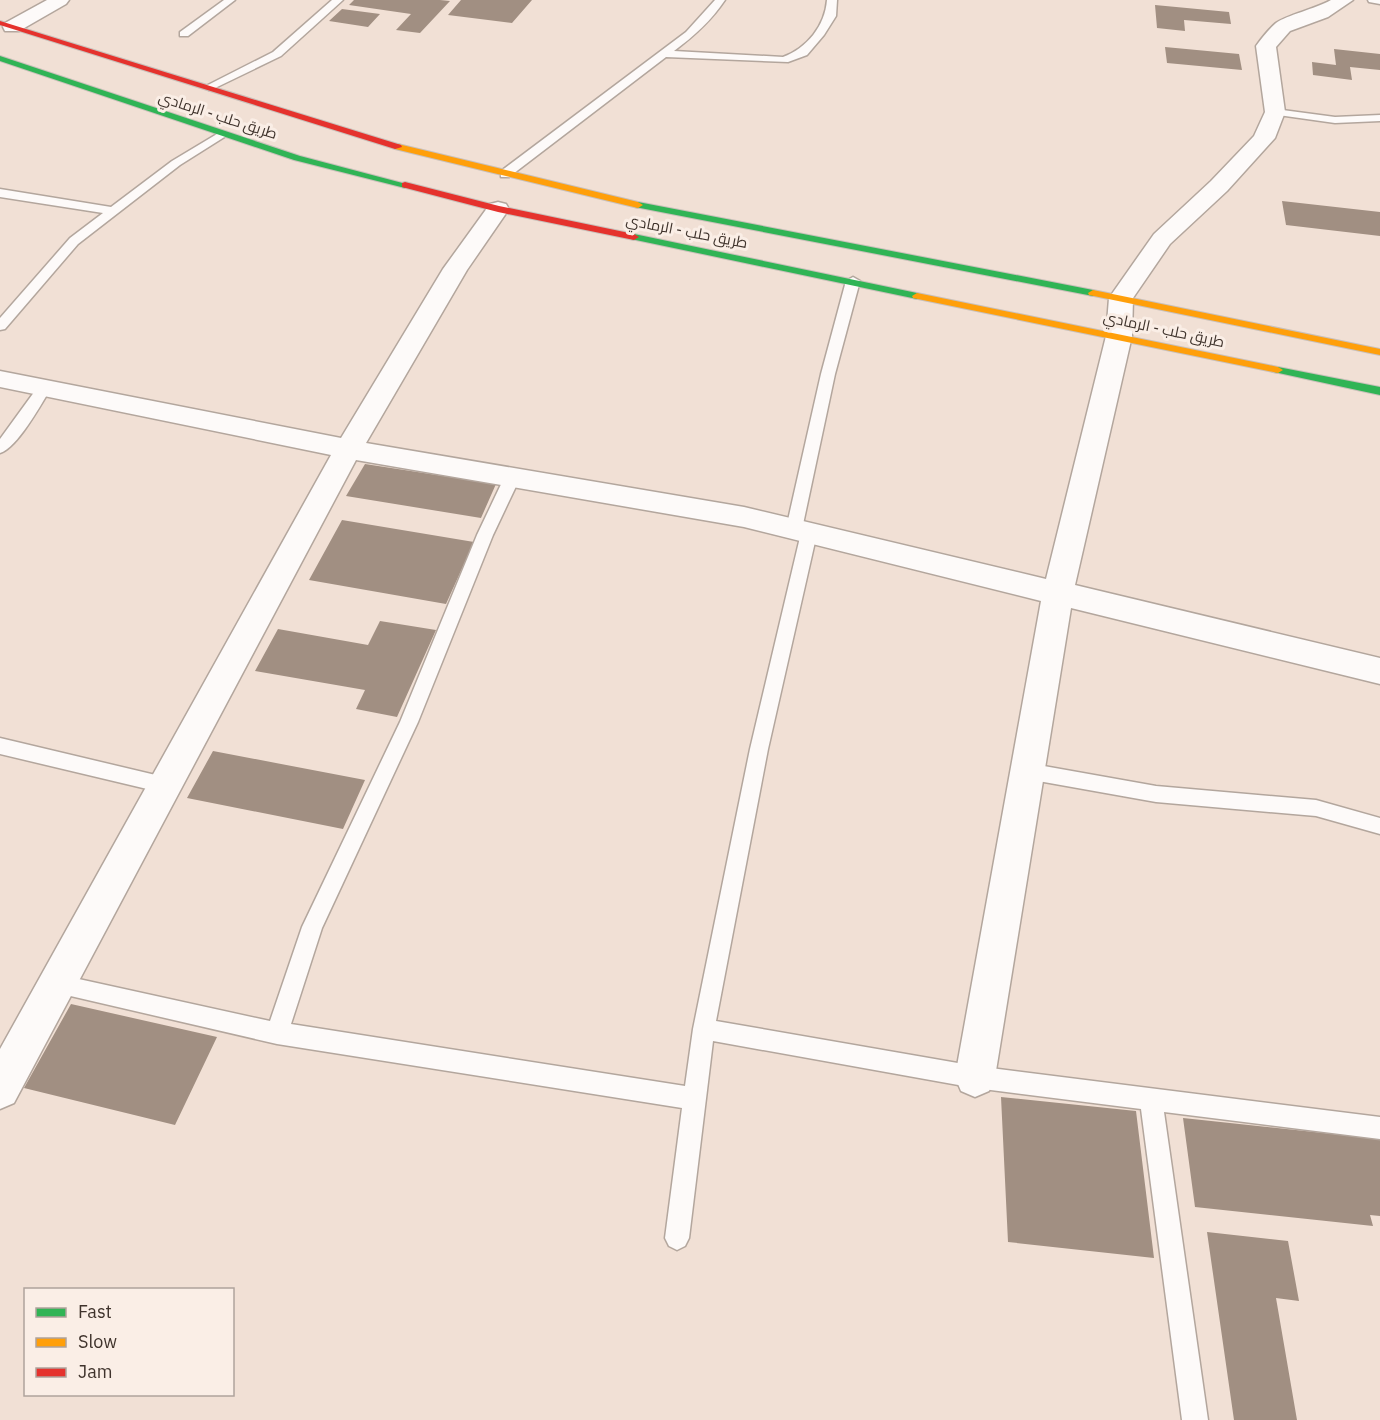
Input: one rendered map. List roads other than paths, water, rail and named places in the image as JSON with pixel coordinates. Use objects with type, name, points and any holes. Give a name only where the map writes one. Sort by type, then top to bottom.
[{"type":"highway","name":"طريق حلب - الرمادي","points":[[6,25],[414,152],[611,200],[1121,298],[1380,352]]},
{"type":"highway","name":"طريق حلب - الرمادي","points":[[0,58],[297,158],[498,209],[1380,391]]},
{"type":"street","points":[[6,25],[60,0]]},
{"type":"street","points":[[975,1077],[1058,593],[1119,336],[1121,298],[1162,239],[1219,186],[1264,138],[1275,112],[1266,46],[1283,27],[1321,13],[1344,0]]},
{"type":"street","points":[[0,1089],[348,449],[455,269],[498,209]]},
{"type":"street","points":[[0,379],[348,449],[744,517],[1380,671]]},
{"type":"lane","points":[[184,34],[230,0]]},
{"type":"lane","points":[[209,87],[277,54],[338,0]]},
{"type":"lane","points":[[505,174],[665,54],[697,27],[720,0]]},
{"type":"lane","points":[[665,54],[784,60],[803,53],[820,33],[831,16],[832,0]]},
{"type":"lane","points":[[1373,0],[1380,1]]},
{"type":"lane","points":[[1275,112],[1335,120],[1380,118]]},
{"type":"lane","points":[[0,326],[74,241],[176,163],[222,134]]},
{"type":"lane","points":[[0,193],[113,211]]},
{"type":"lane","points":[[677,1239],[704,1029],[802,531],[828,374],[853,281]]},
{"type":"lane","points":[[0,448],[13,434],[45,387]]},
{"type":"lane","points":[[277,1033],[312,927],[409,722],[485,535],[512,478]]},
{"type":"lane","points":[[0,746],[164,785]]},
{"type":"lane","points":[[1027,771],[1156,794],[1316,808],[1380,826]]},
{"type":"lane","points":[[56,984],[277,1033],[695,1099]]},
{"type":"lane","points":[[704,1029],[975,1077],[1380,1128]]},
{"type":"lane","points":[[1151,1100],[1195,1420]]}]
